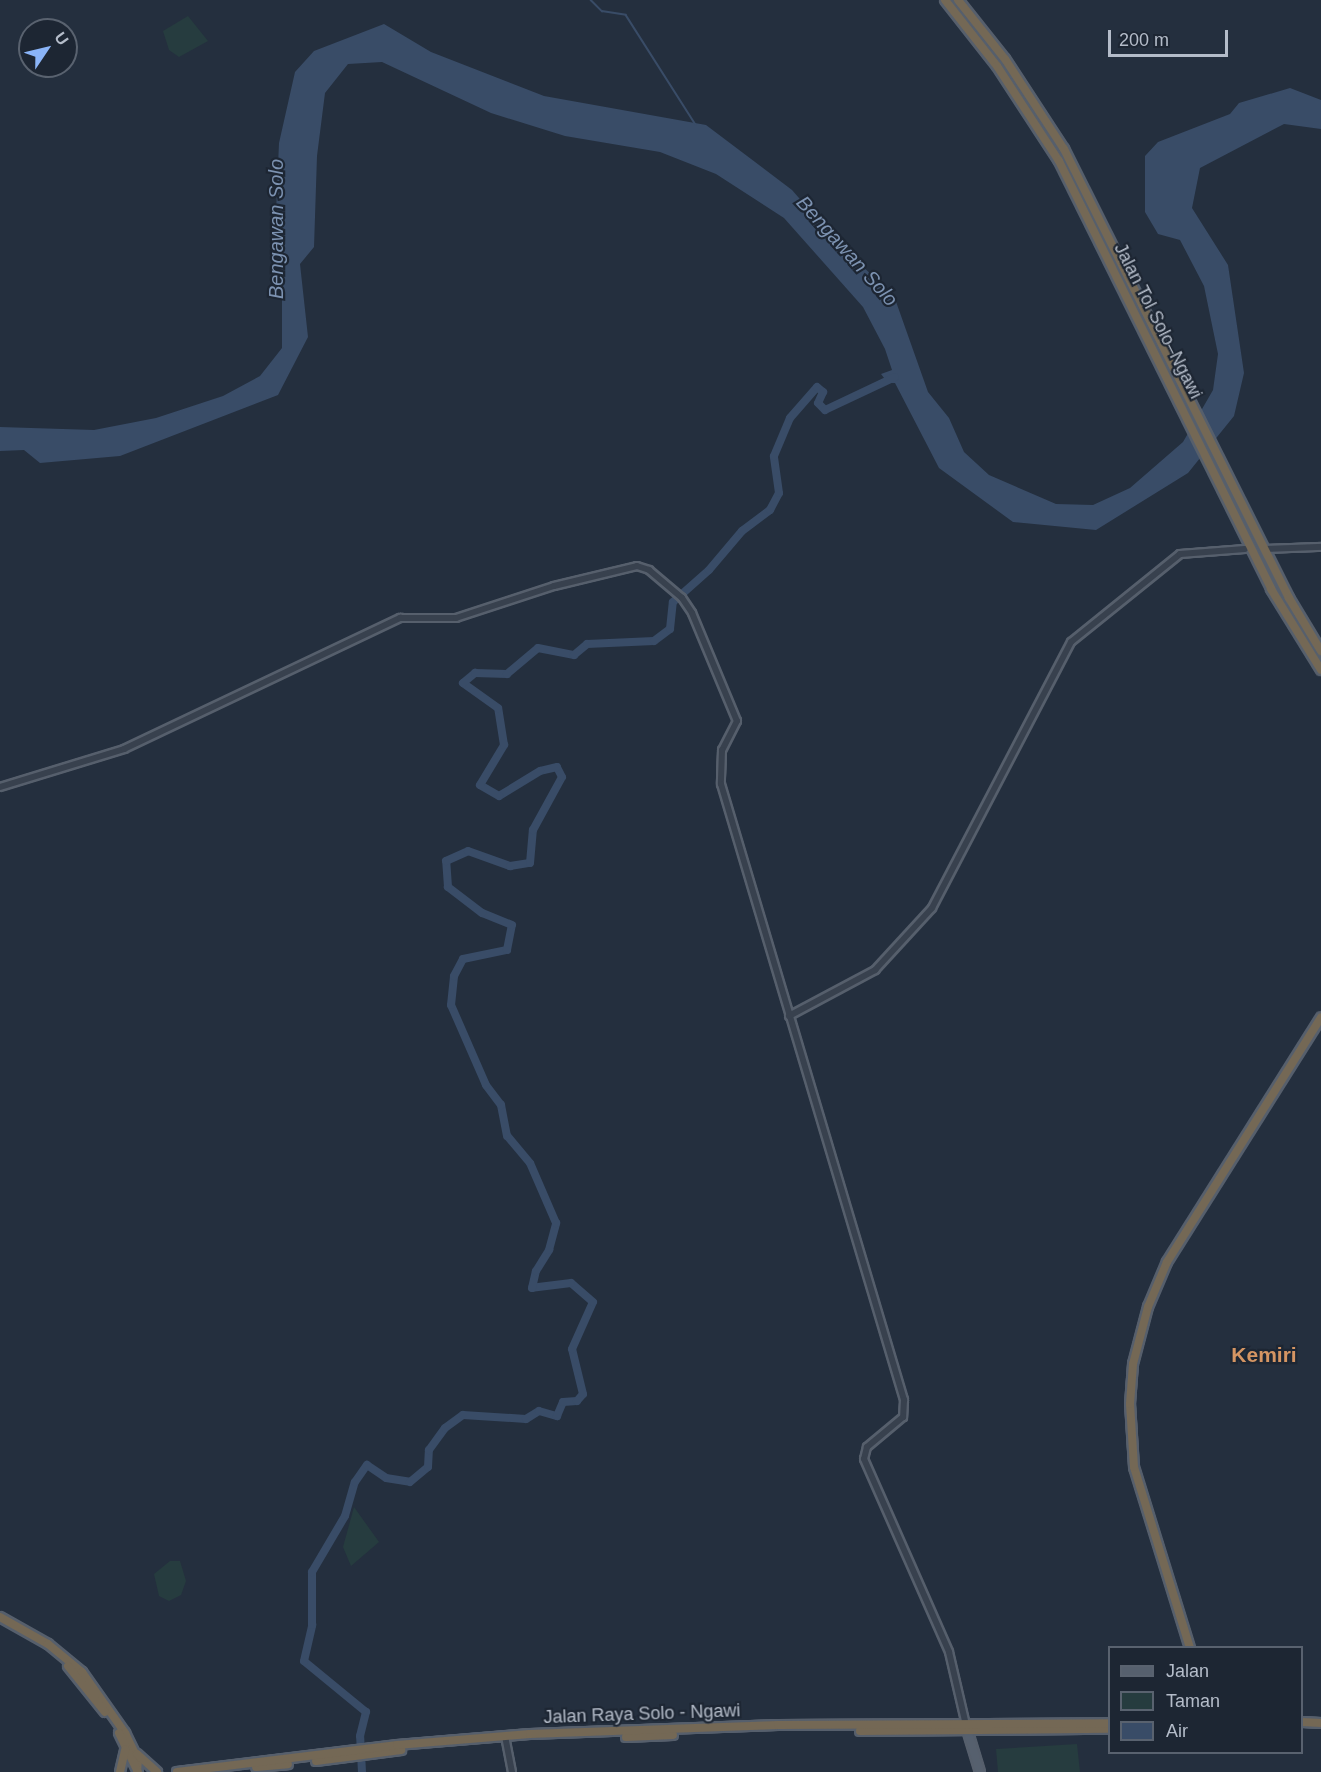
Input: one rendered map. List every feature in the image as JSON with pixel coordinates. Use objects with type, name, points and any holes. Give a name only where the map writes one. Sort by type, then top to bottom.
[{"type":"highway","name":"Jalan Tol Solo–Ngawi","points":[[945,0],[997,66],[1059,161],[1158,364],[1180,400],[1285,616],[1321,670]]},
{"type":"highway","name":"Jalan Tol Solo–Ngawi","points":[[958,0],[1005,59],[1064,149],[1300,617],[1321,651]]},
{"type":"highway","points":[[1300,617],[1321,643]]},
{"type":"highway","points":[[1193,1646],[1134,1467],[1130,1424],[1133,1364],[1148,1307],[1167,1262],[1321,1017]]},
{"type":"highway","points":[[1193,1646],[1140,1472],[1135,1416],[1138,1360],[1152,1310],[1173,1260],[1321,1026]]},
{"type":"highway","points":[[0,1617],[43,1640],[82,1672],[130,1748],[137,1772]]},
{"type":"highway","points":[[0,1623],[46,1649],[74,1672],[130,1748],[157,1772]]},
{"type":"highway","points":[[1303,1722],[1321,1723]]},
{"type":"highway","name":"Jalan Raya Solo - Ngawi","points":[[967,1728],[1108,1723]]},
{"type":"highway","name":"Jalan Raya Solo - Ngawi","points":[[177,1772],[506,1738],[770,1725],[1108,1729]]},
{"type":"highway","points":[[1303,1728],[1321,1728]]},
{"type":"highway","points":[[120,1772],[130,1748]]},
{"type":"highway","name":"Jalan Raya Solo - Ngawi","points":[[217,1772],[350,1754]]},
{"type":"main road","points":[[967,1728],[980,1772]]},
{"type":"street","points":[[1268,549],[1321,547]]},
{"type":"street","points":[[789,1016],[875,970],[932,908],[1071,642],[1180,554],[1245,549]]},
{"type":"street","points":[[0,787],[124,749],[396,619],[456,618],[632,566],[646,568],[682,598],[692,613],[737,721],[724,741],[720,777],[905,1406],[903,1417],[867,1447],[864,1459],[949,1652],[967,1728]]},
{"type":"street","points":[[506,1738],[512,1772]]},
{"type":"green space","points":[[188,16],[208,41],[179,57],[169,50],[163,31]]},
{"type":"green space","points":[[354,1507],[379,1542],[351,1566],[343,1547]]},
{"type":"green space","points":[[170,1561],[180,1561],[186,1581],[181,1595],[169,1601],[159,1596],[154,1574]]},
{"type":"green space","points":[[1077,1744],[1080,1772],[998,1772],[996,1749]]},
{"type":"water","name":"Bengawan Solo","points":[[384,24],[431,52],[544,96],[706,125],[792,190],[841,246],[894,296],[928,392],[949,418],[964,452],[989,475],[1056,504],[1093,505],[1130,488],[1183,442],[1213,390],[1218,354],[1204,286],[1180,240],[1158,234],[1145,212],[1145,156],[1158,142],[1230,114],[1239,103],[1290,88],[1321,100],[1321,129],[1284,124],[1200,168],[1192,208],[1228,265],[1244,373],[1234,416],[1188,473],[1096,530],[1013,522],[939,468],[895,383],[888,383],[881,374],[892,370],[885,349],[863,307],[784,218],[716,174],[660,152],[565,136],[491,113],[382,62],[348,64],[325,93],[317,156],[314,247],[300,264],[308,337],[278,395],[120,456],[40,463],[24,450],[0,451],[0,427],[94,430],[156,418],[223,396],[260,376],[282,348],[282,273],[275,236],[279,143],[295,72],[314,51]]},
{"type":"waterway","points":[[591,0],[602,11],[626,15],[696,125]]},
{"type":"waterway","points":[[362,1772],[360,1736],[366,1712],[304,1661],[312,1625],[312,1572],[345,1516],[355,1482],[367,1465],[386,1478],[410,1482],[428,1467],[429,1450],[445,1428],[463,1415],[526,1419],[539,1411],[557,1416],[563,1402],[577,1401],[583,1394],[572,1349],[593,1302],[571,1283],[532,1288],[536,1271],[549,1250],[556,1223],[530,1163],[507,1136],[501,1105],[486,1085],[451,1005],[454,976],[463,959],[507,950],[512,925],[482,913],[448,887],[446,861],[468,851],[510,866],[530,863],[533,830],[562,777],[557,767],[540,771],[499,796],[480,785],[504,745],[498,708],[463,683],[475,673],[507,674],[538,648],[574,655],[587,644],[654,641],[670,629],[673,602],[709,570],[742,531],[770,510],[779,493],[774,456],[790,418],[817,387],[823,392],[818,403],[825,410],[895,377]]},
{"type":"district","name":"Kemiri","points":[[1264,1355]]}]
